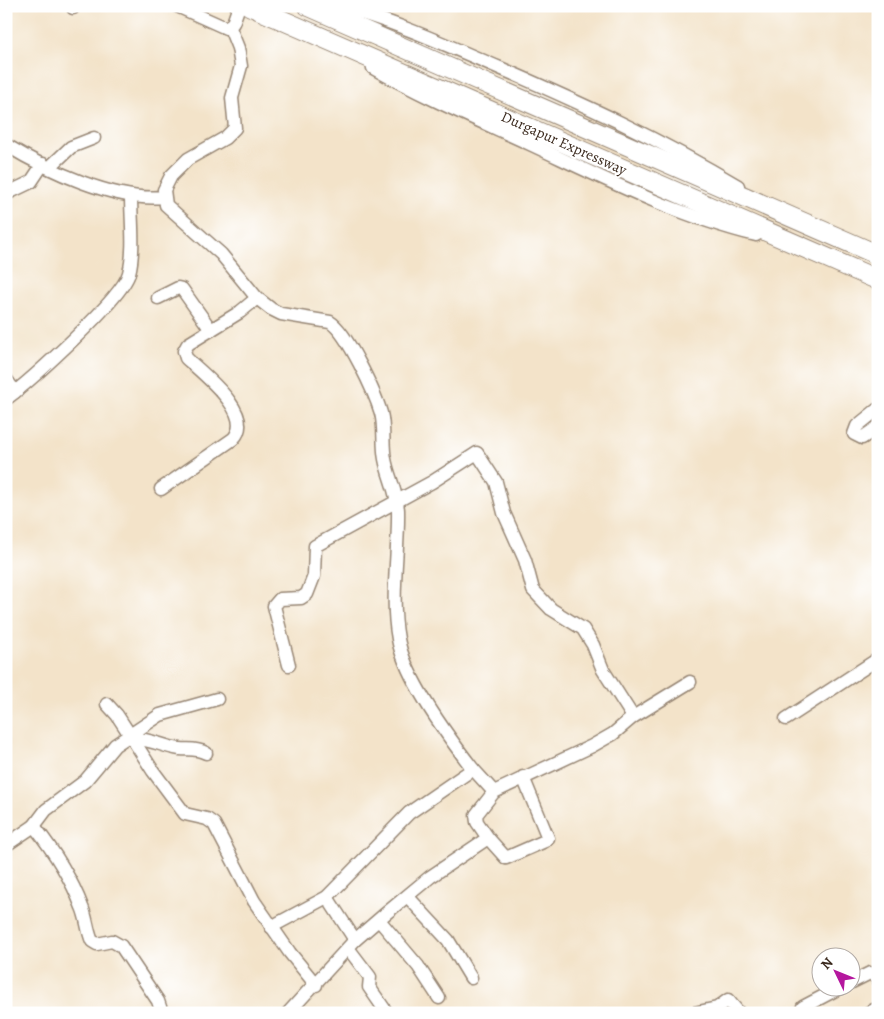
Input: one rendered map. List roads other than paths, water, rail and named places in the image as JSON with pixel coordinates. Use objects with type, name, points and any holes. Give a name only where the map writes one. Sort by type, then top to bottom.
[{"type":"highway","name":"Durgapur Expressway","points":[[250,6],[878,280]]},
{"type":"highway","name":"Durgapur Expressway","points":[[308,6],[878,255]]},
{"type":"street","points":[[177,6],[223,28],[230,28]]},
{"type":"street","points":[[239,6],[230,28],[238,48],[241,66],[232,98],[235,128],[225,138],[188,159],[171,176],[164,190],[164,197],[171,211],[221,254],[257,298],[281,314],[330,322],[343,334],[381,415],[384,458],[397,500],[398,551],[395,608],[400,649],[430,707],[474,769],[494,792]]},
{"type":"street","points":[[337,6],[392,22],[426,35],[618,120],[712,170],[780,213]]},
{"type":"street","points":[[6,194],[31,182],[47,165],[71,147],[94,138]]},
{"type":"street","points":[[6,145],[91,185],[131,196],[164,197]]},
{"type":"street","points":[[6,379],[11,396],[116,298],[124,287],[129,273],[131,258],[131,196]]},
{"type":"street","points":[[158,298],[178,288],[182,289],[211,330]]},
{"type":"street","points":[[162,490],[233,439],[238,433],[239,425],[230,399],[184,355],[185,347],[257,298]]},
{"type":"street","points":[[878,409],[857,426],[854,434],[862,438],[878,427]]},
{"type":"street","points":[[289,665],[275,603],[280,599],[301,598],[307,594],[314,576],[313,548],[318,542],[432,482],[474,454],[479,453],[496,482],[504,513],[525,560],[533,590],[551,609],[583,629],[593,645],[603,670],[633,717]]},
{"type":"street","points":[[786,719],[878,659]]},
{"type":"street","points":[[524,777],[548,838],[506,858],[477,822],[476,815],[494,792],[524,777],[592,746],[612,734],[633,717],[690,682]]},
{"type":"street","points":[[6,845],[34,826],[46,810],[85,780],[115,745],[132,737],[160,715],[217,699]]},
{"type":"street","points":[[107,704],[124,723],[153,771],[185,814],[207,819],[214,824],[254,901],[271,927],[316,984]]},
{"type":"street","points":[[132,737],[155,741],[181,749],[195,748],[206,753]]},
{"type":"street","points":[[271,927],[327,897],[408,813],[474,769]]},
{"type":"street","points":[[34,826],[75,891],[84,912],[92,941],[97,944],[112,941],[121,946],[158,1001],[162,1013]]},
{"type":"street","points":[[289,1012],[352,944],[379,920],[430,877],[488,838]]},
{"type":"street","points":[[327,897],[370,976],[369,988],[387,1013]]},
{"type":"street","points":[[408,897],[455,949],[470,978]]},
{"type":"street","points":[[379,920],[418,966],[438,998]]},
{"type":"street","points":[[862,977],[870,973],[878,980]]},
{"type":"street","points":[[804,1013],[803,1007],[824,996]]},
{"type":"street","points":[[694,1013],[716,1008],[728,1000],[739,1013]]},
{"type":"street","points":[[868,1013],[878,1008]]}]
